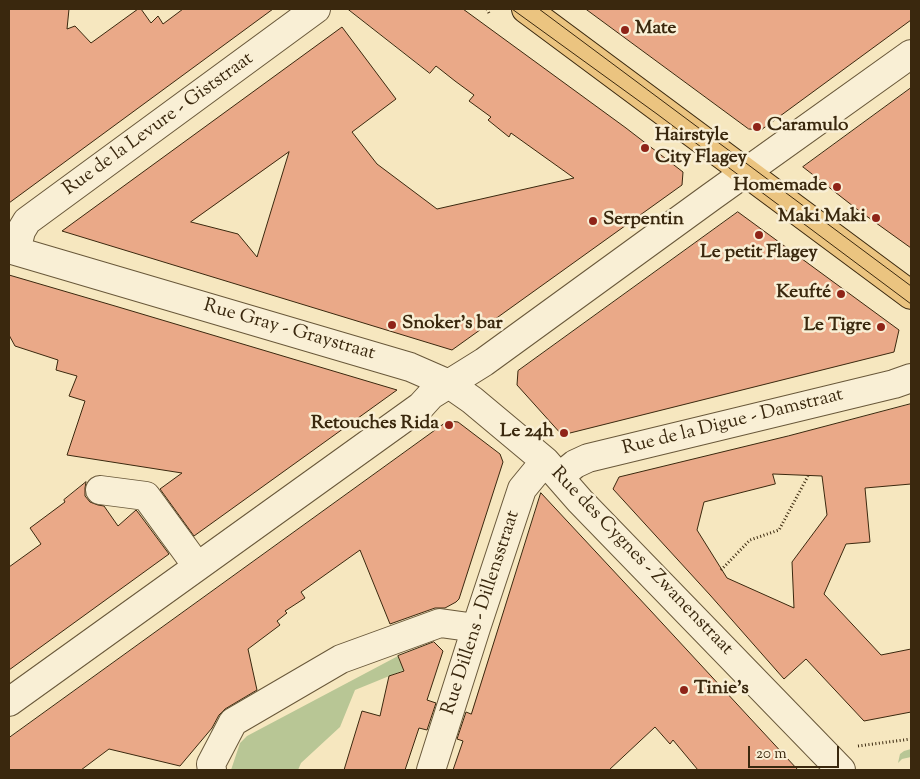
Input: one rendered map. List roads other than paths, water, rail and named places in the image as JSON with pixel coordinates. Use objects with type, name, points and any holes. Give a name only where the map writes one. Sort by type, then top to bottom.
[{"type":"main road","points":[[526,9],[911,295]]},
{"type":"street","name":"Rue de la Levure - Giststraat","points":[[12,250],[27,221],[316,9]]},
{"type":"street","points":[[9,702],[421,406],[431,394],[484,362],[911,54]]},
{"type":"street","name":"Rue Gray - Graystraat","points":[[12,250],[410,367],[448,384],[472,400],[552,469]]},
{"type":"street","name":"Rue de la Digue - Damstraat","points":[[552,469],[575,464],[588,458],[894,384],[911,378]]},
{"type":"street","name":"Rue Dillens - Dillensstraat","points":[[431,770],[522,489],[552,469]]},
{"type":"street","name":"Rue des Cygnes - Zwanenstraat","points":[[552,469],[586,508],[842,764]]},
{"type":"street","points":[[100,490],[146,496],[198,566]]},
{"type":"street","points":[[212,770],[211,764],[233,722],[341,659],[440,623],[476,628]]},
{"type":"tram line","points":[[512,9],[657,114],[911,304]]},
{"type":"tram line","points":[[539,9],[911,286]]},
{"type":"place","name":"Mate","points":[[625,30]]},
{"type":"place","name":"Caramulo","points":[[757,127]]},
{"type":"place","name":"Hairstyle City Flagey","points":[[645,148]]},
{"type":"place","name":"Homemade","points":[[837,187]]},
{"type":"place","name":"Maki Maki","points":[[876,218]]},
{"type":"place","name":"Serpentin","points":[[593,221]]},
{"type":"place","name":"Le petit Flagey","points":[[759,235]]},
{"type":"place","name":"Keufté","points":[[841,294]]},
{"type":"place","name":"Snoker's bar","points":[[392,325]]},
{"type":"place","name":"Le Tigre","points":[[881,327]]},
{"type":"place","name":"Retouches Rida","points":[[449,425]]},
{"type":"place","name":"Le 24h","points":[[564,433]]},
{"type":"place","name":"Tinie's","points":[[684,690]]}]
